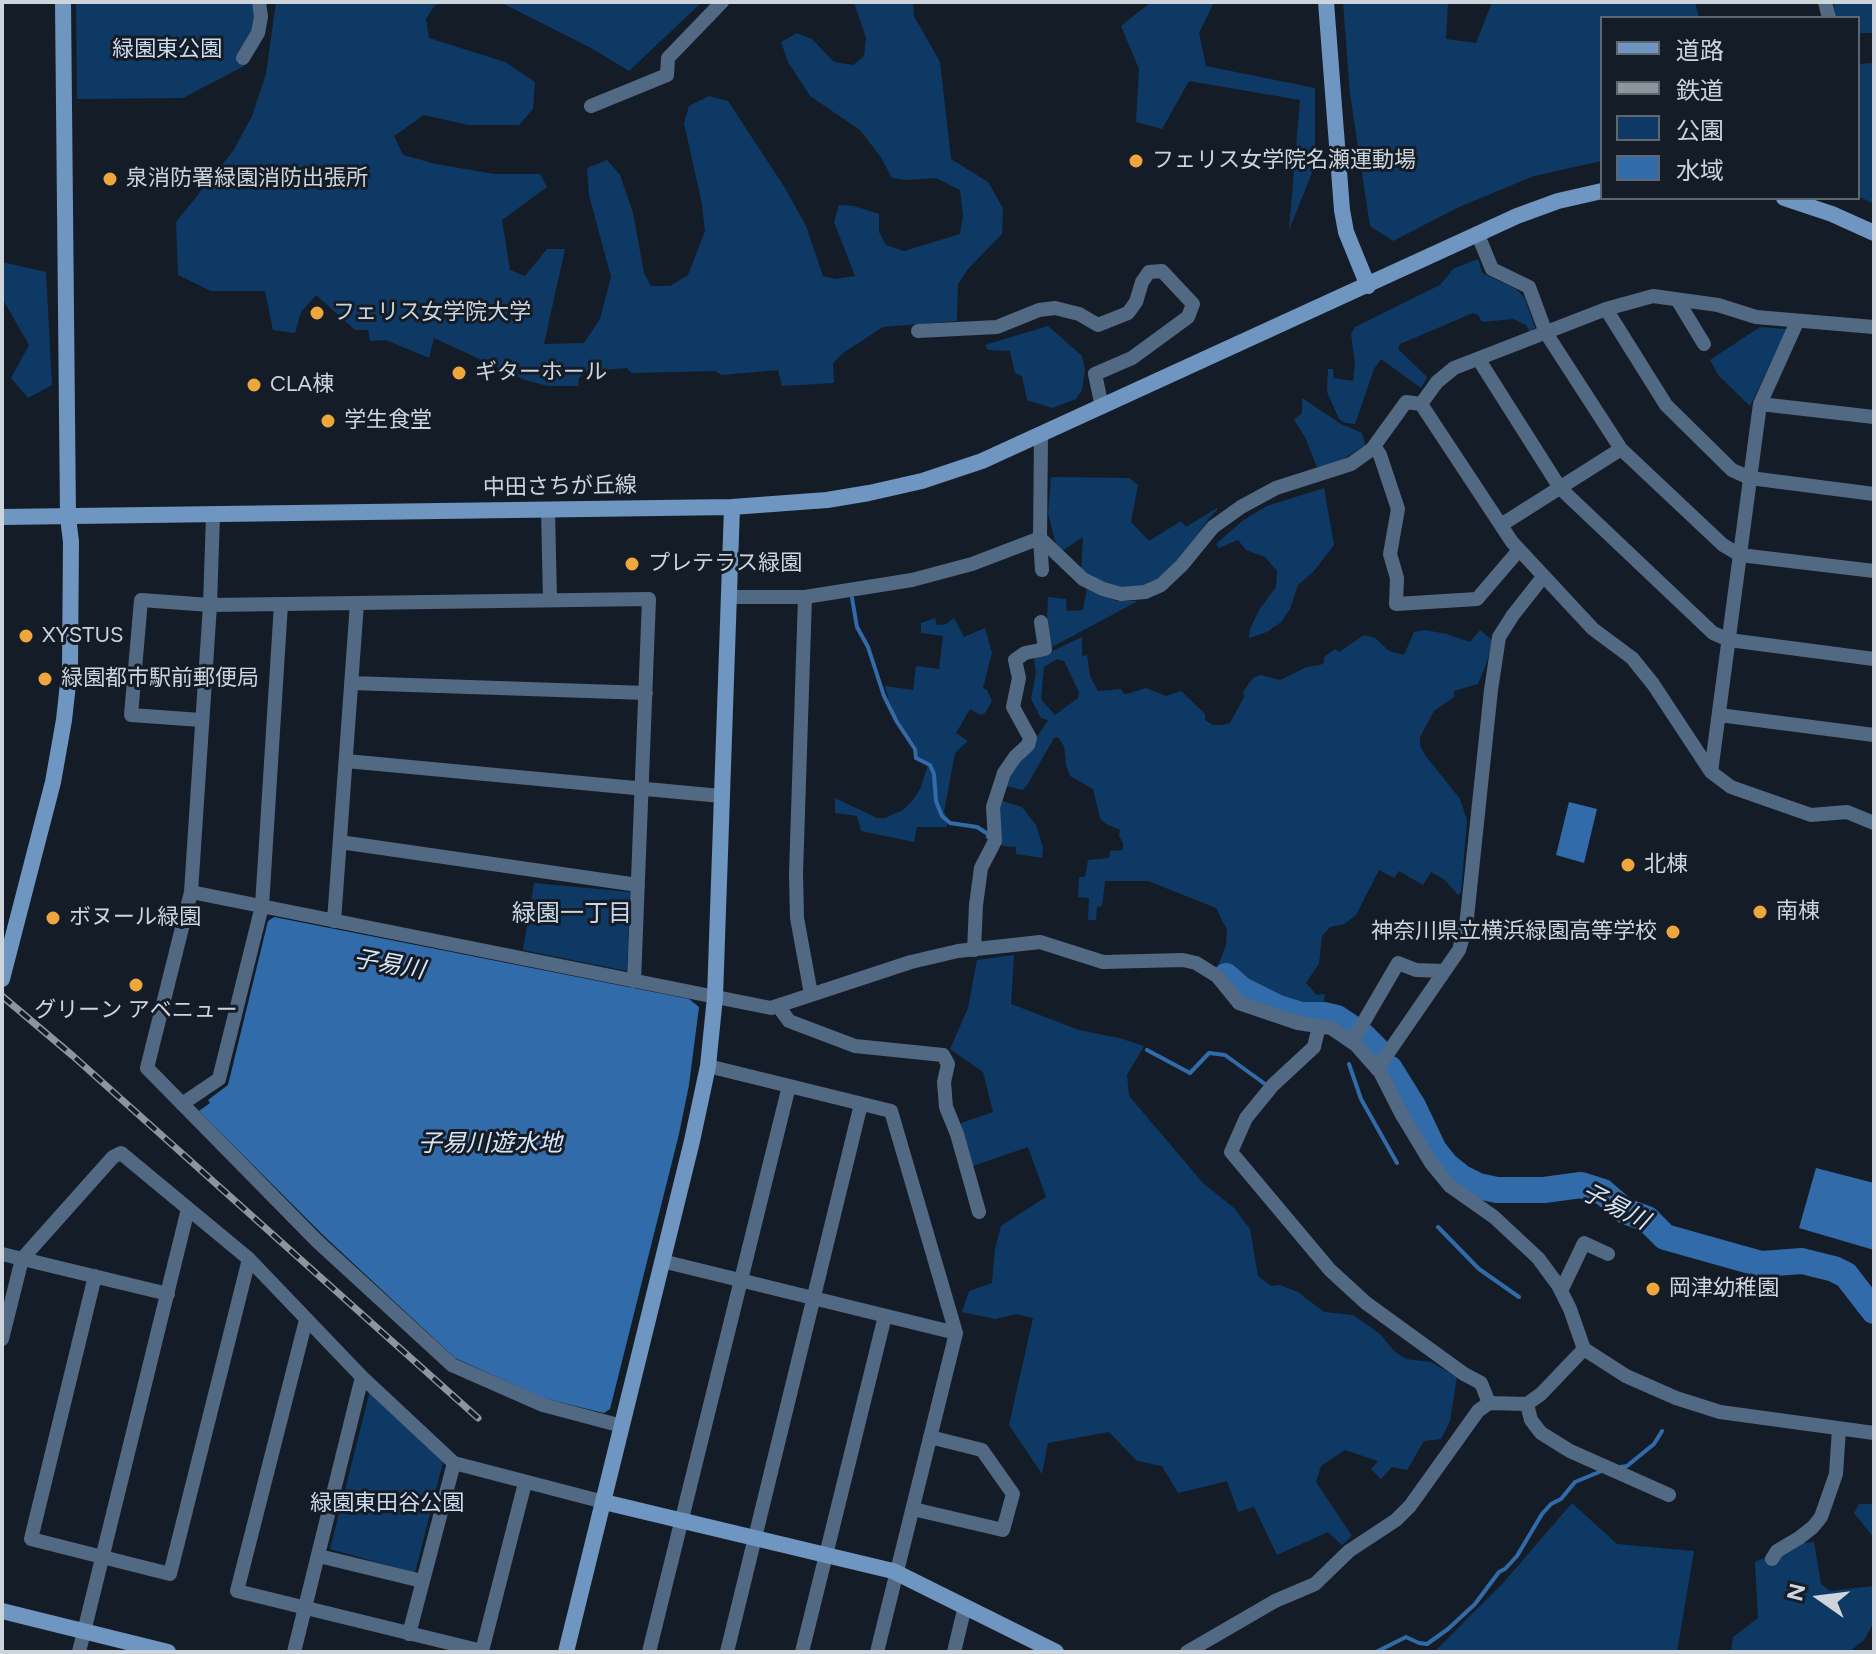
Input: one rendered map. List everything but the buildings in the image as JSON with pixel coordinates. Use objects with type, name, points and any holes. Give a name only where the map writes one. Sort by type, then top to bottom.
[{"type":"street","points":[[2,979],[46,810],[64,720],[70,666],[63,2]]},
{"type":"street","points":[[243,58],[258,33],[261,17],[259,2]]},
{"type":"street","points":[[591,106],[667,75],[668,58],[722,2]]},
{"type":"street","points":[[1326,2],[1342,210],[1346,232],[1368,286]]},
{"type":"street","name":"中田さちが丘線","points":[[2,517],[732,507],[827,500],[922,481],[982,461],[1478,235],[1558,201],[1600,191]]},
{"type":"street","points":[[1790,200],[1874,233]]},
{"type":"street","points":[[1478,235],[1492,269],[1529,287],[1546,333],[1621,449],[1723,545],[1740,555],[1874,571]]},
{"type":"street","points":[[918,331],[997,327],[1039,310],[1055,308],[1079,314],[1098,325],[1128,313],[1149,272],[1162,271],[1193,304],[1188,317],[1132,358],[1095,374],[1102,407]]},
{"type":"street","points":[[1421,404],[1437,382],[1454,368],[1606,309],[1653,296],[1718,305],[1756,317],[1874,327]]},
{"type":"street","points":[[1678,301],[1704,344]]},
{"type":"street","points":[[1606,309],[1666,405],[1732,470],[1750,478],[1874,494]]},
{"type":"street","points":[[1711,772],[1760,404],[1797,322]]},
{"type":"street","points":[[1479,360],[1560,488],[1713,633],[1729,640],[1874,659]]},
{"type":"street","points":[[1040,538],[1083,579],[1121,594],[1145,592],[1161,585],[1213,527],[1241,507],[1276,488],[1351,464],[1374,446],[1406,402],[1421,404],[1519,550],[1593,629],[1632,658],[1653,684],[1711,772],[1731,787],[1811,815],[1847,812],[1873,821]]},
{"type":"street","points":[[1760,404],[1874,417]]},
{"type":"street","points":[[1041,434],[1042,570]]},
{"type":"street","points":[[1374,446],[1380,455],[1398,509],[1390,554],[1397,578],[1396,604],[1477,599],[1519,550]]},
{"type":"street","points":[[1501,525],[1621,449]]},
{"type":"street","points":[[566,1652],[708,1066],[715,997],[732,507]]},
{"type":"street","points":[[548,510],[550,600]]},
{"type":"street","points":[[213,515],[191,892],[147,1068],[317,1241],[452,1365],[543,1405],[622,1426]]},
{"type":"street","points":[[729,597],[805,597],[912,580],[972,564],[1040,538]]},
{"type":"street","points":[[1377,1069],[1459,950],[1466,927],[1499,637],[1543,577]]},
{"type":"street","points":[[805,597],[796,874],[797,918],[811,994]]},
{"type":"street","points":[[201,720],[131,715],[141,600],[210,605],[649,599],[634,981]]},
{"type":"street","points":[[334,921],[357,603]]},
{"type":"street","points":[[182,1104],[219,1079],[262,906],[281,604]]},
{"type":"street","points":[[974,950],[981,868],[995,841],[993,807],[1004,773],[1028,745],[1030,738],[1013,707],[1019,678],[1015,660],[1025,653],[1045,649],[1041,622]]},
{"type":"street","points":[[351,683],[646,693]]},
{"type":"street","points":[[1719,715],[1874,735]]},
{"type":"street","points":[[346,761],[721,796]]},
{"type":"street","points":[[340,842],[638,885]]},
{"type":"street","points":[[191,892],[771,1008],[911,962],[1040,942],[1103,962],[1183,960],[1196,963],[1217,976],[1239,1003],[1298,1023],[1356,1035],[1431,1163],[1450,1186],[1519,1238],[1538,1258],[1561,1291],[1584,1349],[1626,1376],[1676,1398],[1720,1412],[1874,1433]]},
{"type":"street","points":[[1356,1035],[1398,963],[1416,970],[1444,971]]},
{"type":"street","points":[[778,1006],[789,1021],[855,1046],[943,1055],[948,1064],[944,1082],[946,1107],[979,1212]]},
{"type":"street","points":[[1319,1026],[1314,1047],[1273,1085],[1246,1118],[1231,1152],[1330,1270],[1366,1303],[1481,1383],[1489,1403]]},
{"type":"street","points":[[708,1066],[891,1111],[956,1333],[877,1652]]},
{"type":"street","points":[[649,1652],[789,1086]]},
{"type":"street","points":[[727,1652],[861,1104]]},
{"type":"street","points":[[2,1339],[22,1259],[113,1157],[121,1153],[249,1259],[362,1377],[454,1463],[898,1573],[1056,1652]]},
{"type":"street","points":[[79,1652],[188,1209]]},
{"type":"street","points":[[1561,1291],[1584,1243],[1608,1254]]},
{"type":"street","points":[[2,1254],[168,1294]]},
{"type":"street","points":[[95,1276],[31,1539],[170,1574],[249,1259]]},
{"type":"street","points":[[662,1261],[956,1333]]},
{"type":"street","points":[[802,1652],[885,1316]]},
{"type":"street","points":[[306,1320],[237,1591],[482,1651],[525,1483]]},
{"type":"street","points":[[1187,1652],[1275,1601],[1315,1584],[1349,1551],[1396,1520],[1410,1506],[1478,1411],[1489,1403],[1527,1404],[1541,1394],[1584,1349]]},
{"type":"street","points":[[294,1652],[362,1377]]},
{"type":"street","points":[[1527,1404],[1531,1420],[1541,1433],[1570,1451],[1669,1495]]},
{"type":"street","points":[[1772,1559],[1777,1551],[1806,1533],[1821,1517],[1836,1474],[1839,1429]]},
{"type":"street","points":[[913,1509],[1003,1530],[1013,1494],[982,1450],[930,1437]]},
{"type":"street","points":[[409,1634],[454,1463]]},
{"type":"street","points":[[319,1556],[422,1581]]},
{"type":"street","points":[[954,1652],[965,1606]]},
{"type":"street","points":[[2,1611],[168,1652]]},
{"type":"green space","name":"緑園東公園","points":[[76,2],[257,2],[259,17],[243,58],[244,66],[183,98],[77,99]]},
{"type":"green space","points":[[276,2],[451,2],[435,5],[426,19],[429,38],[505,62],[535,82],[533,109],[519,125],[468,125],[424,115],[394,136],[403,155],[436,164],[494,174],[540,174],[547,187],[502,220],[510,270],[525,276],[547,249],[565,249],[544,344],[584,343],[600,319],[611,277],[589,195],[587,168],[607,160],[620,175],[633,213],[644,273],[651,286],[670,286],[688,275],[705,231],[684,123],[689,106],[709,96],[728,101],[785,188],[806,226],[823,276],[835,279],[855,276],[834,222],[839,205],[879,214],[879,232],[886,245],[904,251],[960,234],[963,216],[960,190],[936,178],[892,178],[860,130],[810,96],[788,62],[781,42],[797,33],[812,39],[834,62],[853,65],[864,56],[866,38],[854,2],[913,2],[914,16],[940,62],[951,159],[988,182],[1003,208],[1002,234],[968,269],[958,284],[957,321],[883,327],[833,363],[834,383],[782,386],[778,370],[721,375],[715,371],[631,373],[627,368],[587,371],[579,378],[578,386],[548,386],[525,380],[434,338],[429,358],[386,340],[370,341],[368,330],[355,330],[316,295],[301,312],[295,333],[273,330],[265,291],[211,291],[178,275],[176,222],[233,151],[252,116],[266,74]]},
{"type":"green space","points":[[491,2],[702,2],[629,71],[593,49],[502,3]]},
{"type":"green space","points":[[1151,2],[1214,2],[1199,33],[1206,66],[1315,88],[1315,165],[1289,230],[1300,100],[1189,81],[1162,129],[1136,122],[1139,69],[1121,26]]},
{"type":"green space","points":[[1343,2],[1448,2],[1446,39],[1476,43],[1492,2],[1695,2],[1698,16],[1600,16],[1600,161],[1534,176],[1459,207],[1393,241],[1370,226],[1350,94]]},
{"type":"green space","points":[[1834,2],[1874,2],[1874,33],[1860,33],[1860,16],[1835,16]]},
{"type":"green space","points":[[1874,63],[1874,204],[1860,197],[1860,64]]},
{"type":"green space","points":[[1478,259],[1482,273],[1516,289],[1525,298],[1535,328],[1530,332],[1526,325],[1513,319],[1482,322],[1473,313],[1400,344],[1398,349],[1427,377],[1421,388],[1381,359],[1374,369],[1355,424],[1339,419],[1327,392],[1328,369],[1333,369],[1334,378],[1353,381],[1355,364],[1351,334],[1355,327],[1440,285],[1453,269]]},
{"type":"green space","points":[[2,262],[46,272],[52,385],[28,398],[11,378],[29,345],[2,298]]},
{"type":"green space","points":[[1048,326],[1082,356],[1085,370],[1082,390],[1076,399],[1052,408],[1027,400],[1022,376],[1015,373],[1010,351],[988,350],[985,345]]},
{"type":"green space","points":[[1760,327],[1787,329],[1750,406],[1718,375],[1710,360]]},
{"type":"green space","points":[[1302,398],[1341,424],[1362,433],[1365,445],[1336,464],[1317,467],[1305,437],[1294,420],[1302,413]]},
{"type":"green space","points":[[1051,477],[1129,478],[1138,485],[1131,522],[1149,541],[1181,521],[1186,527],[1218,509],[1185,555],[1152,585],[1119,591],[1081,572],[1083,537],[1062,551],[1055,541],[1048,513]]},
{"type":"green space","points":[[1324,488],[1334,545],[1313,572],[1298,585],[1290,609],[1281,622],[1267,632],[1249,638],[1259,610],[1276,587],[1277,571],[1265,557],[1246,550],[1238,540],[1219,548],[1216,544],[1242,521],[1267,506]]},
{"type":"green space","points":[[1087,588],[1117,601],[1138,601],[1052,647],[1047,616],[1048,597],[1066,599],[1067,611],[1083,610]]},
{"type":"green space","points":[[935,618],[937,625],[946,624],[954,618],[964,637],[985,628],[992,653],[983,688],[992,701],[981,715],[970,709],[956,733],[968,741],[955,753],[944,812],[947,827],[917,827],[914,842],[861,831],[857,816],[835,813],[835,798],[877,818],[885,818],[903,810],[913,800],[928,765],[932,767],[918,757],[916,746],[901,725],[885,686],[913,690],[916,666],[939,669],[943,636],[921,633],[921,623]]},
{"type":"green space","points":[[1425,630],[1470,642],[1480,630],[1492,640],[1478,684],[1454,691],[1454,697],[1434,711],[1420,737],[1420,746],[1425,755],[1460,799],[1467,820],[1461,892],[1458,895],[1445,880],[1431,872],[1423,885],[1399,871],[1394,878],[1379,870],[1356,915],[1344,924],[1330,927],[1322,936],[1319,964],[1306,983],[1317,995],[1325,994],[1323,1006],[1314,1021],[1240,997],[1216,971],[1226,945],[1227,930],[1216,908],[1148,881],[1105,881],[1102,906],[1097,907],[1096,920],[1088,920],[1089,898],[1078,897],[1079,877],[1085,877],[1088,860],[1109,858],[1110,851],[1123,850],[1123,843],[1120,830],[1100,818],[1093,789],[1070,776],[1064,746],[1058,737],[1054,738],[1026,787],[1022,790],[1006,786],[1014,764],[1048,720],[1041,718],[1031,699],[1036,655],[1048,653],[1082,637],[1082,656],[1087,655],[1090,676],[1098,691],[1121,689],[1124,694],[1146,688],[1166,696],[1181,691],[1205,714],[1205,720],[1213,725],[1223,725],[1230,723],[1244,697],[1243,692],[1253,678],[1260,675],[1280,680],[1307,667],[1320,665],[1324,663],[1324,657],[1335,649],[1339,652],[1364,635],[1375,638],[1389,651],[1404,655],[1414,632]],"holes":[[[1057,659],[1064,661],[1079,692],[1078,698],[1055,715],[1041,699],[1044,667]]]},
{"type":"green space","points":[[1003,801],[1022,807],[1036,825],[1043,848],[1042,858],[1016,854],[1016,847],[1003,846],[998,841],[997,804]]},
{"type":"green space","points":[[534,883],[630,892],[627,971],[523,950]]},
{"type":"green space","points":[[1014,955],[1011,1004],[1079,1030],[1144,1046],[1127,1075],[1129,1096],[1203,1183],[1234,1208],[1250,1229],[1258,1276],[1271,1286],[1280,1285],[1298,1292],[1324,1312],[1353,1315],[1380,1334],[1394,1351],[1406,1359],[1431,1362],[1457,1377],[1450,1421],[1441,1439],[1424,1441],[1407,1470],[1392,1467],[1381,1479],[1371,1469],[1378,1461],[1345,1450],[1321,1466],[1316,1482],[1352,1536],[1342,1545],[1328,1532],[1277,1555],[1254,1507],[1238,1512],[1227,1481],[1178,1493],[1162,1466],[1137,1461],[1109,1432],[1048,1443],[1042,1474],[1009,1425],[1033,1318],[1016,1314],[995,1319],[962,1312],[969,1291],[992,1283],[1001,1226],[1046,1197],[1028,1147],[970,1167],[961,1123],[993,1112],[983,1072],[950,1049],[968,1008],[977,960]]},
{"type":"green space","name":"緑園東田谷公園","points":[[370,1391],[444,1458],[415,1573],[330,1549]]},
{"type":"green space","points":[[1572,1503],[1617,1544],[1694,1551],[1677,1652],[1434,1652],[1504,1582]]},
{"type":"green space","points":[[1859,1504],[1874,1504],[1874,1538],[1854,1513]]},
{"type":"green space","points":[[1814,1542],[1821,1584],[1830,1591],[1874,1586],[1874,1622],[1864,1640],[1849,1652],[1731,1652],[1733,1637],[1758,1618],[1755,1562],[1795,1544]]},
{"type":"water","points":[[1569,802],[1597,809],[1584,863],[1556,855]]},
{"type":"water","name":"子易川遊水地","points":[[274,917],[689,999],[699,1007],[679,1134],[610,1409],[604,1413],[543,1398],[455,1358],[324,1236],[199,1111],[228,1085],[268,921]]},
{"type":"water","points":[[1816,1168],[1874,1183],[1874,1250],[1799,1228]]},
{"type":"waterway","points":[[852,598],[857,627],[868,647],[884,696],[915,749],[916,758],[930,765],[934,774],[936,801],[942,816],[950,823],[977,827],[988,837]]},
{"type":"waterway","name":"子易川","points":[[1226,976],[1242,990],[1278,1008],[1301,1015],[1337,1018],[1361,1034],[1380,1053]]},
{"type":"waterway","points":[[1147,1050],[1190,1073],[1209,1053],[1225,1055],[1265,1084]]},
{"type":"waterway","points":[[1349,1064],[1361,1099],[1397,1163]]},
{"type":"waterway","name":"子易川","points":[[1390,1069],[1413,1106],[1434,1150],[1462,1178],[1497,1190],[1544,1190],[1581,1185],[1603,1192],[1625,1211],[1647,1219],[1665,1237],[1761,1264],[1802,1261],[1834,1269],[1846,1275],[1874,1311]]},
{"type":"waterway","points":[[1438,1227],[1479,1269],[1519,1297]]},
{"type":"waterway","points":[[1620,1467],[1627,1466],[1654,1444],[1662,1431]]},
{"type":"waterway","points":[[1376,1652],[1406,1637],[1427,1644],[1448,1629],[1475,1604],[1499,1572],[1517,1556],[1551,1504],[1561,1499],[1575,1482],[1604,1470]]},
{"type":"railway","points":[[2,996],[478,1418]]},
{"type":"place","name":"フェリス女学院名瀬運動場","points":[[1136,161]]},
{"type":"place","name":"泉消防署緑園消防出張所","points":[[110,179]]},
{"type":"place","name":"フェリス女学院大学","points":[[317,313]]},
{"type":"place","name":"ギターホール","points":[[459,373]]},
{"type":"place","name":"CLA棟","points":[[254,385]]},
{"type":"place","name":"学生食堂","points":[[328,421]]},
{"type":"place","name":"プレテラス緑園","points":[[632,564]]},
{"type":"place","name":"XYSTUS","points":[[26,636]]},
{"type":"place","name":"緑園都市駅前郵便局","points":[[45,679]]},
{"type":"place","name":"北棟","points":[[1628,865]]},
{"type":"place","name":"南棟","points":[[1760,912]]},
{"type":"place","name":"ボヌール緑園","points":[[53,918]]},
{"type":"place","name":"神奈川県立横浜緑園高等学校","points":[[1673,932]]},
{"type":"place","name":"グリーン アベニュー","points":[[136,985]]},
{"type":"place","name":"岡津幼稚園","points":[[1653,1289]]},
{"type":"district","name":"緑園一丁目","points":[[572,914]]}]
